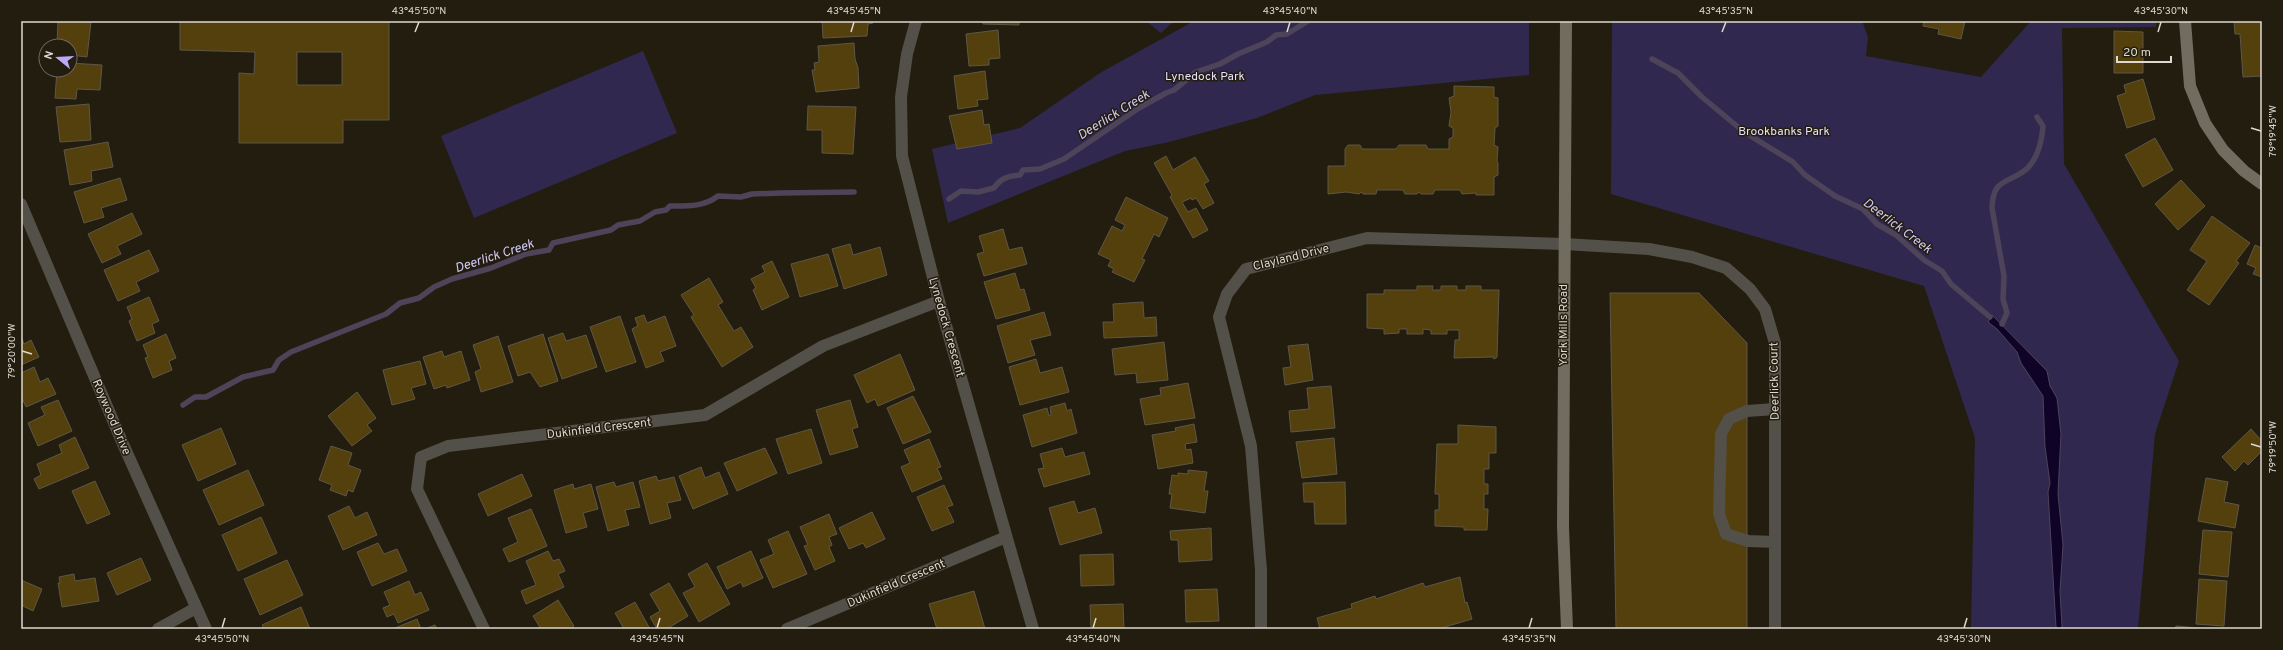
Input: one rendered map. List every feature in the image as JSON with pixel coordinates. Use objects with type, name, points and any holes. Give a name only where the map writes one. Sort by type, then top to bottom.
[{"type":"main road","name":"York Mills Road","points":[[1566,21],[1563,527],[1566,629]]},
{"type":"main road","points":[[2185,21],[2190,86],[2206,122],[2223,150],[2244,170],[2262,184]]},
{"type":"street","name":"Lynedock Crescent","points":[[916,21],[907,54],[901,97],[902,156],[939,301],[1033,629]]},
{"type":"street","name":"Roywood Drive","points":[[21,204],[206,629]]},
{"type":"street","name":"Clayland Drive","points":[[1261,629],[1261,570],[1251,446],[1219,317],[1227,294],[1246,269],[1367,238],[1564,244]]},
{"type":"street","name":"Deerlick Court","points":[[1564,244],[1649,249],[1692,257],[1726,268],[1750,289],[1765,309],[1775,343],[1775,629]]},
{"type":"street","name":"Dukinfield Crescent","points":[[484,629],[417,489],[421,457],[448,446],[705,415],[823,346],[939,301]]},
{"type":"street","points":[[1775,409],[1747,411],[1729,419],[1721,434],[1719,514],[1726,534],[1748,541],[1776,542]]},
{"type":"street","name":"Dukinfield Crescent","points":[[787,629],[1006,537]]},
{"type":"street","points":[[158,629],[196,608]]},
{"type":"green space","points":[[1146,21],[1174,21],[1161,33]]},
{"type":"green space","name":"Lynedock Park","points":[[1194,21],[1529,21],[1529,75],[1315,95],[1257,118],[1169,142],[1125,151],[948,223],[932,149],[1020,128],[1100,73]]},
{"type":"green space","name":"Brookbanks Park","points":[[1612,21],[1862,21],[1868,37],[1866,56],[1981,77],[2031,21],[2156,21],[2156,27],[2062,28],[2064,164],[2179,361],[2155,434],[2138,629],[1971,629],[1975,438],[1924,286],[1611,194]]},
{"type":"green space","points":[[643,51],[677,133],[474,218],[441,136]]},
{"type":"shaded area","points":[[1992,315],[2047,371],[2050,386],[2057,398],[2061,434],[2058,494],[2063,545],[2060,591],[2062,627],[2059,629],[2056,627],[2048,492],[2050,483],[2045,447],[2043,396],[2021,363],[2017,352],[1997,329],[1988,322]]},
{"type":"building","points":[[58,21],[91,22],[87,57],[78,56],[78,38],[57,38]]},
{"type":"building","points":[[180,21],[389,21],[389,120],[343,120],[343,143],[239,143],[239,73],[254,74],[255,52],[180,50]],"holes":[[[297,52],[342,52],[342,85],[297,85]]]},
{"type":"building","points":[[822,21],[873,21],[873,23],[868,24],[867,36],[823,38]]},
{"type":"building","points":[[983,21],[1019,21],[1019,25],[983,24]]},
{"type":"building","points":[[1924,21],[1965,21],[1961,39],[1938,34],[1939,29],[1923,26]]},
{"type":"building","points":[[2234,21],[2262,21],[2262,76],[2243,77],[2240,34],[2235,34]]},
{"type":"building","points":[[998,30],[1000,58],[989,59],[989,65],[969,66],[966,34]]},
{"type":"building","points":[[2114,31],[2143,32],[2143,73],[2114,73]]},
{"type":"building","points":[[854,43],[855,59],[858,68],[859,88],[816,92],[812,70],[815,70],[814,63],[819,62],[818,46]]},
{"type":"building","points":[[78,64],[102,65],[100,90],[77,89],[76,99],[55,98],[56,78],[78,78]]},
{"type":"building","points":[[985,71],[988,99],[977,100],[978,106],[958,109],[954,76]]},
{"type":"building","points":[[2143,79],[2155,119],[2127,128],[2117,96],[2126,93],[2124,85]]},
{"type":"building","points":[[1454,86],[1494,87],[1494,97],[1498,98],[1498,126],[1495,128],[1494,145],[1498,147],[1498,175],[1494,177],[1494,195],[1476,195],[1476,193],[1462,194],[1460,190],[1435,190],[1433,194],[1421,194],[1419,192],[1417,194],[1405,194],[1403,190],[1377,190],[1376,194],[1346,192],[1328,194],[1328,166],[1345,166],[1345,149],[1348,145],[1360,145],[1362,149],[1396,149],[1399,145],[1426,145],[1428,149],[1449,149],[1449,139],[1453,137],[1453,128],[1449,126],[1451,112],[1449,98],[1454,96]]},
{"type":"building","points":[[89,104],[91,140],[60,142],[56,107]]},
{"type":"building","points":[[808,106],[856,107],[853,154],[822,153],[822,130],[807,130]]},
{"type":"building","points":[[982,110],[984,125],[989,124],[992,143],[957,149],[949,116]]},
{"type":"building","points":[[2155,138],[2173,170],[2143,187],[2125,155]]},
{"type":"building","points":[[108,142],[113,167],[91,171],[92,181],[70,185],[64,150]]},
{"type":"building","points":[[1166,156],[1173,170],[1195,157],[1209,181],[1204,184],[1214,203],[1203,209],[1196,198],[1192,200],[1191,198],[1182,202],[1188,212],[1196,208],[1208,230],[1193,238],[1170,197],[1172,195],[1154,163]]},
{"type":"building","points":[[120,178],[127,200],[101,208],[104,217],[84,223],[74,192]]},
{"type":"building","points":[[2181,180],[2205,206],[2178,230],[2155,204]]},
{"type":"building","points":[[1126,197],[1168,218],[1159,237],[1154,234],[1142,259],[1145,260],[1134,282],[1112,272],[1114,269],[1108,266],[1111,260],[1098,254],[1112,226],[1122,231],[1125,225],[1115,220]]},
{"type":"building","points":[[132,213],[142,234],[117,246],[121,254],[102,263],[88,234]]},
{"type":"building","points":[[2212,216],[2250,243],[2236,261],[2239,263],[2209,305],[2187,290],[2207,261],[2190,250]]},
{"type":"building","points":[[1003,229],[1009,250],[1022,247],[1027,264],[984,276],[977,254],[984,252],[979,236]]},
{"type":"building","points":[[850,244],[853,255],[880,247],[887,275],[844,289],[832,249]]},
{"type":"building","points":[[2255,245],[2262,248],[2262,277],[2253,274],[2256,268],[2247,264]]},
{"type":"building","points":[[149,250],[159,271],[136,282],[140,291],[118,301],[104,270]]},
{"type":"building","points":[[828,254],[838,286],[800,297],[791,264]]},
{"type":"building","points":[[772,261],[789,297],[762,310],[753,290],[756,288],[751,279],[765,272],[762,266]]},
{"type":"building","points":[[1015,273],[1020,290],[1024,289],[1030,310],[996,319],[984,282]]},
{"type":"building","points":[[709,278],[723,302],[718,305],[734,331],[741,327],[753,347],[722,367],[691,317],[694,315],[681,295]]},
{"type":"building","points":[[1417,286],[1433,286],[1432,290],[1441,290],[1441,286],[1457,286],[1457,290],[1466,290],[1466,286],[1481,286],[1481,290],[1499,290],[1497,357],[1494,359],[1493,357],[1454,358],[1455,340],[1459,340],[1459,330],[1447,330],[1447,334],[1431,334],[1431,330],[1423,329],[1423,334],[1407,334],[1407,329],[1399,329],[1399,333],[1384,334],[1384,329],[1367,328],[1367,294],[1384,294],[1384,290],[1417,290]]},
{"type":"building","points":[[1610,293],[1699,293],[1747,343],[1747,629],[1616,629]]},
{"type":"building","points":[[149,297],[159,321],[152,324],[155,333],[137,341],[129,321],[132,319],[127,307]]},
{"type":"building","points":[[1143,302],[1144,318],[1156,317],[1157,336],[1104,338],[1103,322],[1114,322],[1113,304]]},
{"type":"building","points":[[1044,312],[1051,335],[1030,340],[1035,355],[1008,363],[997,326]]},
{"type":"building","points":[[644,315],[647,323],[665,316],[676,346],[660,352],[664,361],[646,368],[632,329],[638,326],[635,318]]},
{"type":"building","points":[[620,316],[636,362],[606,372],[590,327]]},
{"type":"building","points":[[563,333],[566,341],[586,335],[597,367],[562,379],[548,338]]},
{"type":"building","points":[[166,334],[176,358],[169,361],[172,370],[153,378],[145,358],[148,357],[143,345]]},
{"type":"building","points":[[543,334],[558,381],[540,387],[530,372],[518,376],[508,346]]},
{"type":"building","points":[[21,336],[24,344],[31,340],[39,357],[21,365]]},
{"type":"building","points":[[498,336],[513,382],[481,392],[475,372],[481,369],[473,345]]},
{"type":"building","points":[[1164,342],[1168,380],[1137,383],[1136,373],[1115,375],[1112,349]]},
{"type":"building","points":[[1308,344],[1313,380],[1285,385],[1283,368],[1291,367],[1288,346]]},
{"type":"building","points":[[442,351],[444,357],[461,351],[470,380],[447,388],[446,385],[434,389],[423,357]]},
{"type":"building","points":[[900,354],[915,390],[878,406],[875,399],[867,403],[854,375]]},
{"type":"building","points":[[1036,359],[1040,373],[1062,367],[1069,392],[1020,405],[1009,367]]},
{"type":"building","points":[[420,361],[426,384],[411,388],[415,399],[392,405],[383,370]]},
{"type":"building","points":[[34,367],[40,382],[48,378],[56,394],[26,407],[21,396],[21,373]]},
{"type":"building","points":[[1188,383],[1195,418],[1145,425],[1140,399],[1161,395],[1160,388]]},
{"type":"building","points":[[1331,386],[1335,428],[1291,432],[1289,411],[1309,409],[1307,388]]},
{"type":"building","points":[[357,392],[376,418],[367,425],[372,431],[352,446],[328,416]]},
{"type":"building","points":[[913,396],[931,432],[903,444],[887,408]]},
{"type":"building","points":[[58,400],[72,431],[38,446],[28,423],[45,415],[41,407]]},
{"type":"building","points":[[850,400],[858,427],[852,429],[858,447],[830,455],[816,410]]},
{"type":"building","points":[[1065,403],[1067,411],[1071,409],[1077,433],[1032,447],[1023,415],[1047,408],[1049,416],[1051,415],[1050,407]]},
{"type":"building","points":[[1194,424],[1197,442],[1185,444],[1186,450],[1191,449],[1193,463],[1158,469],[1152,435],[1176,431],[1175,428]]},
{"type":"building","points":[[1458,425],[1496,427],[1496,453],[1489,453],[1489,469],[1484,469],[1484,484],[1488,484],[1488,494],[1484,494],[1484,509],[1488,509],[1487,530],[1464,530],[1464,527],[1435,526],[1435,510],[1439,510],[1439,494],[1435,494],[1437,444],[1458,444]]},
{"type":"building","points":[[221,428],[236,464],[198,481],[182,445]]},
{"type":"building","points":[[811,429],[822,463],[788,474],[776,439]]},
{"type":"building","points":[[2251,429],[2262,441],[2262,451],[2248,465],[2244,461],[2235,471],[2222,457]]},
{"type":"building","points":[[75,437],[89,468],[39,489],[34,479],[41,475],[37,464],[62,453],[59,445]]},
{"type":"building","points":[[1334,438],[1337,474],[1302,478],[1296,442]]},
{"type":"building","points":[[929,439],[941,467],[937,468],[942,479],[912,492],[901,467],[910,463],[904,450]]},
{"type":"building","points":[[331,446],[352,453],[348,465],[361,470],[353,492],[348,490],[346,496],[330,490],[332,485],[319,480]]},
{"type":"building","points":[[765,448],[777,473],[737,491],[724,463]]},
{"type":"building","points":[[1062,448],[1065,457],[1084,452],[1090,474],[1044,487],[1038,469],[1044,468],[1040,454]]},
{"type":"building","points":[[701,467],[705,478],[719,472],[728,494],[693,509],[679,476]]},
{"type":"building","points":[[248,470],[264,505],[219,525],[203,490]]},
{"type":"building","points":[[1188,470],[1207,472],[1204,491],[1208,491],[1205,513],[1170,508],[1172,494],[1169,494],[1172,475],[1178,476],[1178,473],[1188,474]]},
{"type":"building","points":[[522,474],[532,496],[488,516],[478,494]]},
{"type":"building","points":[[656,476],[658,481],[674,477],[681,500],[667,503],[671,518],[650,524],[639,481]]},
{"type":"building","points":[[2206,478],[2228,482],[2224,502],[2239,505],[2235,528],[2198,521]]},
{"type":"building","points":[[95,481],[110,514],[87,524],[72,491]]},
{"type":"building","points":[[614,482],[616,487],[633,482],[640,507],[625,510],[629,525],[608,531],[596,487]]},
{"type":"building","points":[[1345,482],[1346,524],[1315,524],[1314,502],[1304,502],[1303,483]]},
{"type":"building","points":[[573,484],[574,489],[591,484],[598,509],[583,513],[587,527],[566,533],[554,490]]},
{"type":"building","points":[[944,485],[953,505],[947,507],[954,522],[932,531],[917,497]]},
{"type":"building","points":[[1074,501],[1078,513],[1095,508],[1102,533],[1060,545],[1049,508]]},
{"type":"building","points":[[349,506],[355,518],[367,512],[377,535],[343,550],[328,516]]},
{"type":"building","points":[[531,509],[547,546],[509,562],[503,549],[518,542],[508,518]]},
{"type":"building","points":[[872,512],[885,539],[866,548],[863,543],[849,549],[839,528]]},
{"type":"building","points":[[829,514],[837,534],[829,537],[832,545],[829,547],[835,561],[815,570],[804,546],[808,545],[800,527]]},
{"type":"building","points":[[261,517],[277,553],[238,571],[222,535]]},
{"type":"building","points":[[1211,528],[1212,560],[1179,562],[1178,540],[1171,540],[1170,531]]},
{"type":"building","points":[[2203,530],[2232,532],[2228,577],[2199,574]]},
{"type":"building","points":[[788,531],[807,574],[773,588],[760,560],[774,554],[768,540]]},
{"type":"building","points":[[378,543],[384,554],[397,549],[407,571],[372,586],[357,552]]},
{"type":"building","points":[[548,551],[553,561],[559,559],[565,571],[558,574],[564,587],[526,604],[521,591],[536,585],[526,561]]},
{"type":"building","points":[[751,551],[763,578],[743,587],[741,582],[727,589],[717,567]]},
{"type":"building","points":[[1113,554],[1114,585],[1081,586],[1080,555]]},
{"type":"building","points":[[141,558],[151,580],[117,595],[107,573]]},
{"type":"building","points":[[287,560],[303,595],[260,615],[244,579]]},
{"type":"building","points":[[707,563],[730,604],[699,622],[683,593],[695,587],[688,574]]},
{"type":"building","points":[[74,574],[75,581],[95,578],[99,601],[62,607],[58,583],[60,583],[59,577]]},
{"type":"building","points":[[1460,577],[1465,603],[1467,602],[1472,619],[1438,629],[1320,629],[1317,618],[1352,608],[1351,604],[1375,596],[1376,599],[1423,583],[1425,587]]},
{"type":"building","points":[[2199,579],[2227,581],[2224,626],[2196,624]]},
{"type":"building","points":[[21,580],[42,589],[33,611],[21,605]]},
{"type":"building","points":[[409,581],[415,595],[421,592],[429,610],[398,623],[394,614],[387,617],[383,608],[390,605],[384,592]]},
{"type":"building","points":[[669,583],[688,616],[670,627],[671,629],[657,629],[650,617],[660,611],[650,594]]},
{"type":"building","points":[[1217,589],[1219,621],[1186,622],[1185,590]]},
{"type":"building","points":[[974,591],[985,629],[937,629],[929,604]]},
{"type":"building","points":[[558,600],[574,626],[570,629],[541,629],[533,616]]},
{"type":"building","points":[[635,602],[650,629],[624,629],[615,613]]},
{"type":"building","points":[[1123,604],[1124,629],[1091,629],[1090,605]]},
{"type":"building","points":[[301,607],[310,629],[264,629],[262,625]]},
{"type":"building","points":[[417,619],[421,629],[395,628]]},
{"type":"building","points":[[435,625],[437,629],[425,629]]},
{"type":"building","points":[[2176,626],[2207,629],[2175,629]]},
{"type":"waterway","name":"Deerlick Creek","points":[[949,199],[961,191],[978,192],[994,188],[1002,180],[1008,177],[1020,175],[1023,170],[1040,169],[1064,159],[1139,108],[1174,90],[1196,72],[1220,64],[1238,54],[1267,42],[1276,35],[1287,34],[1308,21]]},
{"type":"waterway","name":"Deerlick Creek","points":[[1652,59],[1678,73],[1702,97],[1744,132],[1793,162],[1805,175],[1835,196],[1863,209],[1877,224],[1896,235],[1924,260],[1942,271],[1951,284],[1990,317]]},
{"type":"waterway","points":[[2002,324],[2007,313],[2003,299],[2004,276],[1992,208],[1993,199],[1998,187],[2029,167],[2035,157],[2040,144],[2043,126],[2037,117]]},
{"type":"waterway","name":"Deerlick Creek","points":[[183,405],[195,397],[206,397],[243,377],[273,370],[279,360],[291,352],[386,314],[400,303],[419,298],[434,287],[452,279],[491,268],[526,254],[549,250],[553,243],[611,230],[618,225],[640,221],[655,212],[666,210],[670,206],[689,206],[701,204],[713,200],[718,196],[741,197],[752,194],[854,192]]}]
